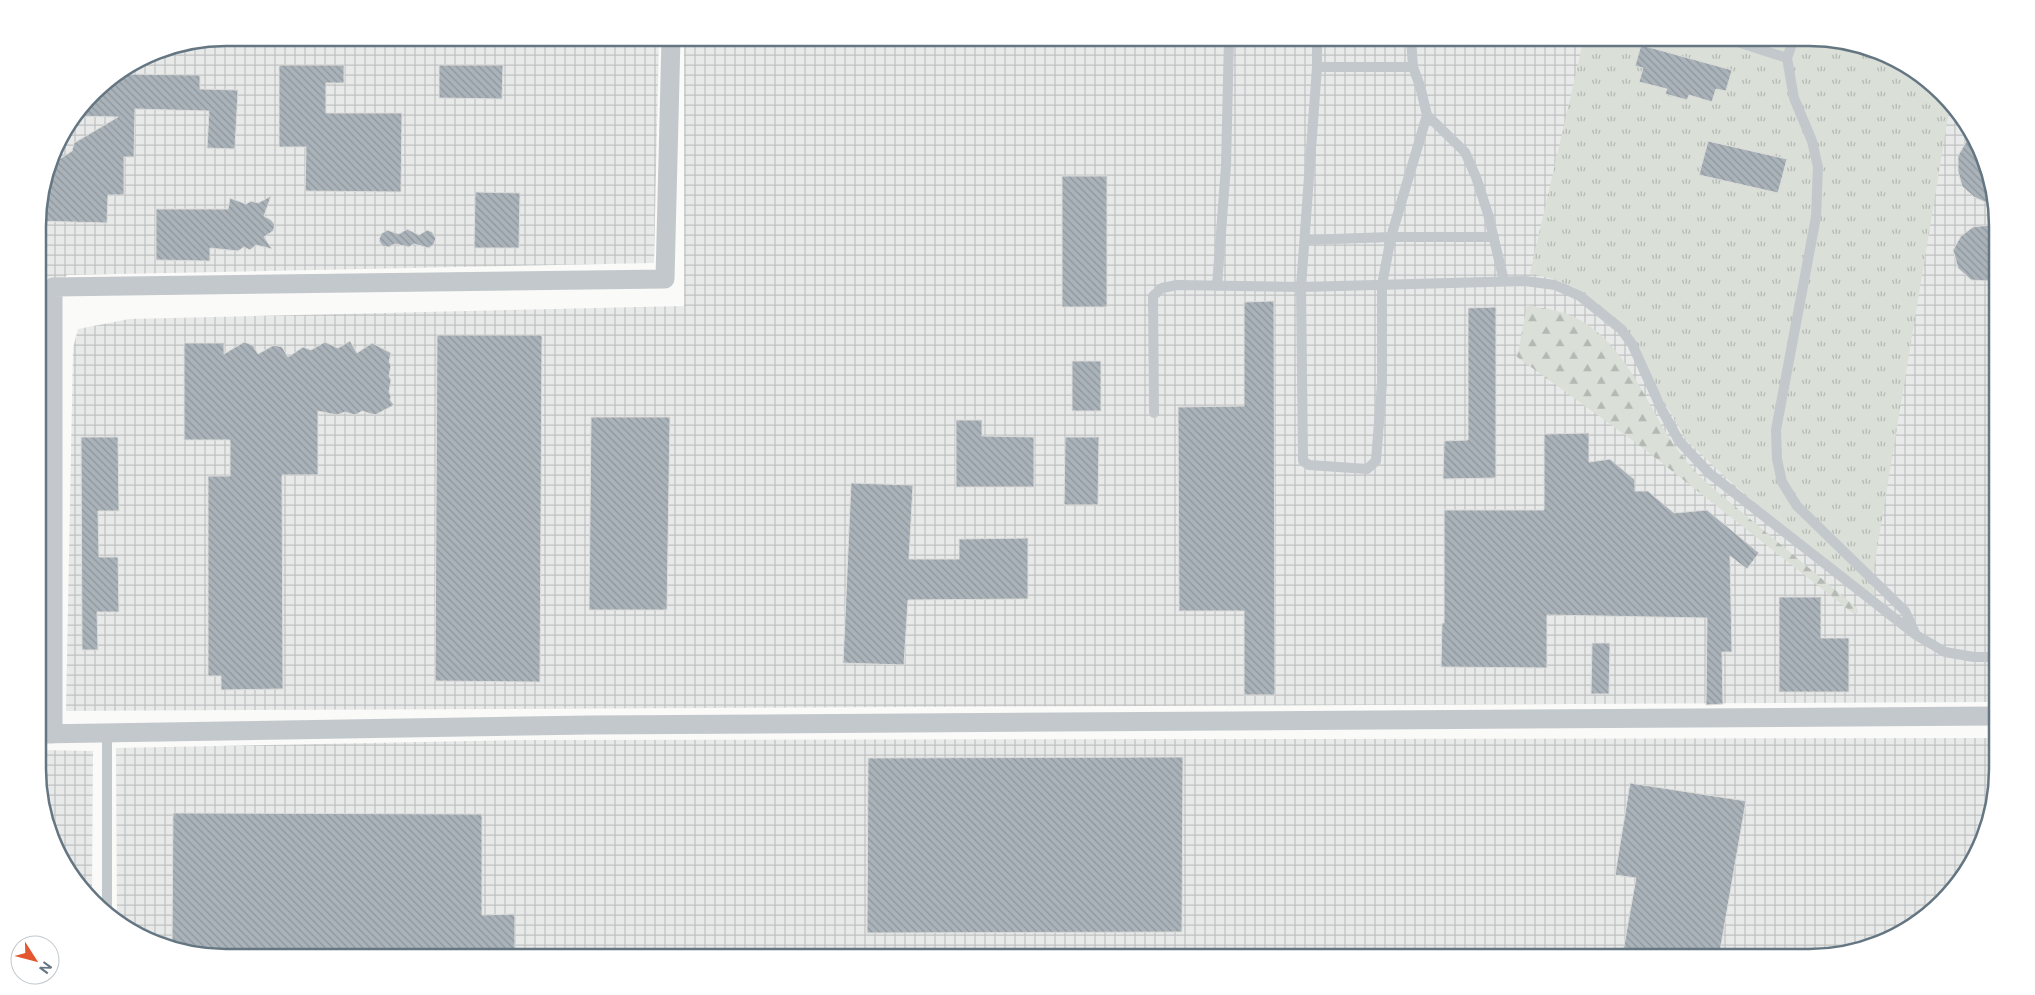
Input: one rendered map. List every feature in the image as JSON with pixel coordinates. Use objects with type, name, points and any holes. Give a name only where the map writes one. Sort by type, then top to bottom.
[{"type":"street","points":[[671,46],[665,280],[53,287],[46,734],[589,725],[1989,716]]},
{"type":"lane","points":[[1217,286],[1226,166],[1229,46]]},
{"type":"lane","points":[[1316,46],[1317,67],[1302,287],[1303,461],[1309,465],[1367,469],[1376,461],[1382,383],[1382,285],[1391,237],[1427,116],[1420,86],[1413,67],[1412,46]]},
{"type":"lane","points":[[1750,46],[1787,58]]},
{"type":"lane","points":[[1791,46],[1787,58],[1794,98],[1812,141],[1818,167],[1816,217],[1776,430],[1782,482],[1797,506],[1905,611],[1916,635]]},
{"type":"lane","points":[[1317,67],[1413,67]]},
{"type":"lane","points":[[1427,116],[1465,152],[1476,177],[1494,237],[1504,281]]},
{"type":"lane","points":[[1305,240],[1391,237],[1494,237]]},
{"type":"lane","points":[[1154,412],[1153,296],[1162,288],[1177,285],[1302,287],[1504,281],[1538,282],[1555,285],[1580,296],[1621,329],[1632,344],[1679,442],[1703,467],[1826,566],[1916,635],[1945,652],[1974,657],[1989,657]]},
{"type":"lane","points":[[107,733],[107,903]]},
{"type":"shaded area","points":[[227,46],[659,46],[654,263],[67,275],[56,286],[47,725],[46,227],[52,180],[60,158],[70,136],[99,99],[136,70],[180,52],[203,48]]},
{"type":"shaded area","points":[[684,46],[1808,46],[1855,52],[1898,70],[1936,99],[1965,137],[1983,180],[1989,227],[1989,702],[66,711],[73,348],[78,329],[129,319],[684,306]]},
{"type":"shaded area","points":[[1989,738],[1989,768],[1983,815],[1975,837],[1965,859],[1936,896],[1909,918],[1877,935],[1855,943],[1808,949],[227,949],[180,943],[136,925],[117,911],[116,748],[523,740]]},
{"type":"shaded area","points":[[46,750],[93,751],[92,888],[70,858],[52,815],[48,792]]},
{"type":"green space","points":[[1582,46],[1808,46],[1832,48],[1855,52],[1888,65],[1909,77],[1936,99],[1949,114],[1872,580],[1876,604],[1733,484],[1687,441],[1617,320],[1574,288],[1557,280],[1530,273]]},
{"type":"green space","points":[[1527,305],[1572,316],[1588,325],[1603,337],[1627,366],[1679,452],[1696,472],[1857,608],[1858,613],[1854,614],[1639,445],[1517,357]]},
{"type":"building","points":[[1641,46],[1645,46],[1732,70],[1726,91],[1716,89],[1712,102],[1689,95],[1687,100],[1665,94],[1667,89],[1639,82],[1643,68],[1635,66]]},
{"type":"building","points":[[279,65],[344,65],[344,83],[326,83],[326,113],[402,113],[401,192],[305,191],[306,147],[279,147]]},
{"type":"building","points":[[439,65],[503,65],[502,99],[439,98]]},
{"type":"building","points":[[130,74],[200,75],[200,89],[238,90],[235,149],[207,148],[209,111],[135,109],[134,157],[124,157],[124,195],[108,195],[107,223],[46,221],[52,180],[60,159],[72,151],[74,143],[118,117],[85,116],[99,99]]},
{"type":"building","points":[[1708,141],[1787,159],[1778,193],[1699,175]]},
{"type":"building","points":[[1967,141],[1983,180],[1987,203],[1974,197],[1962,186],[1958,171],[1958,156]]},
{"type":"building","points":[[1062,176],[1107,176],[1107,307],[1062,307]]},
{"type":"building","points":[[475,192],[520,193],[519,248],[474,248]]},
{"type":"building","points":[[271,196],[264,216],[275,225],[273,231],[264,237],[272,249],[256,245],[250,250],[244,247],[238,251],[210,248],[210,261],[156,260],[156,209],[228,209],[230,198],[246,204],[251,201],[258,203]]},
{"type":"building","points":[[1989,225],[1989,280],[1987,281],[1971,280],[1958,268],[1953,250],[1961,236],[1973,227]]},
{"type":"building","points":[[407,229],[419,235],[427,230],[432,232],[436,238],[434,244],[429,248],[414,244],[409,247],[395,244],[389,247],[382,246],[379,240],[381,234],[387,230],[399,234]]},
{"type":"building","points":[[1274,301],[1275,695],[1244,695],[1244,611],[1179,611],[1178,407],[1244,406],[1244,302]]},
{"type":"building","points":[[1496,307],[1496,478],[1443,479],[1444,441],[1468,440],[1468,308]]},
{"type":"building","points":[[437,335],[542,335],[540,682],[435,681]]},
{"type":"building","points":[[350,341],[357,353],[372,343],[391,353],[389,362],[391,365],[389,376],[391,380],[389,392],[390,400],[394,405],[375,415],[362,411],[355,415],[345,412],[337,415],[318,411],[318,475],[282,475],[283,689],[221,690],[221,676],[208,676],[208,476],[230,476],[230,440],[184,440],[184,343],[224,343],[224,354],[244,342],[253,345],[258,354],[274,345],[282,347],[288,357],[303,347],[311,350],[325,342],[338,348]]},
{"type":"building","points":[[1072,361],[1101,361],[1101,411],[1072,411]]},
{"type":"building","points":[[591,417],[670,417],[667,610],[589,610]]},
{"type":"building","points":[[956,420],[982,420],[982,436],[1034,437],[1034,487],[956,487]]},
{"type":"building","points":[[1589,433],[1589,462],[1610,459],[1635,480],[1635,491],[1648,491],[1674,513],[1707,510],[1759,553],[1747,569],[1730,556],[1732,652],[1722,652],[1723,704],[1706,705],[1707,618],[1547,615],[1547,668],[1441,667],[1442,623],[1444,623],[1444,510],[1544,510],[1544,434]]},
{"type":"building","points":[[81,437],[118,437],[119,511],[98,511],[99,557],[118,557],[119,612],[97,612],[98,650],[82,650]]},
{"type":"building","points":[[1065,437],[1099,437],[1098,505],[1064,505]]},
{"type":"building","points":[[851,483],[913,485],[909,559],[959,559],[959,539],[1028,538],[1028,599],[908,600],[904,665],[843,663]]},
{"type":"building","points":[[1779,597],[1821,597],[1821,638],[1849,638],[1849,692],[1779,692]]},
{"type":"building","points":[[1592,643],[1610,643],[1609,694],[1591,694]]},
{"type":"building","points":[[1183,757],[1182,932],[867,933],[868,758]]},
{"type":"building","points":[[1630,783],[1746,801],[1720,949],[1623,949],[1636,878],[1615,875]]},
{"type":"building","points":[[173,813],[482,814],[482,915],[515,914],[515,949],[227,949],[203,947],[172,940]]}]
